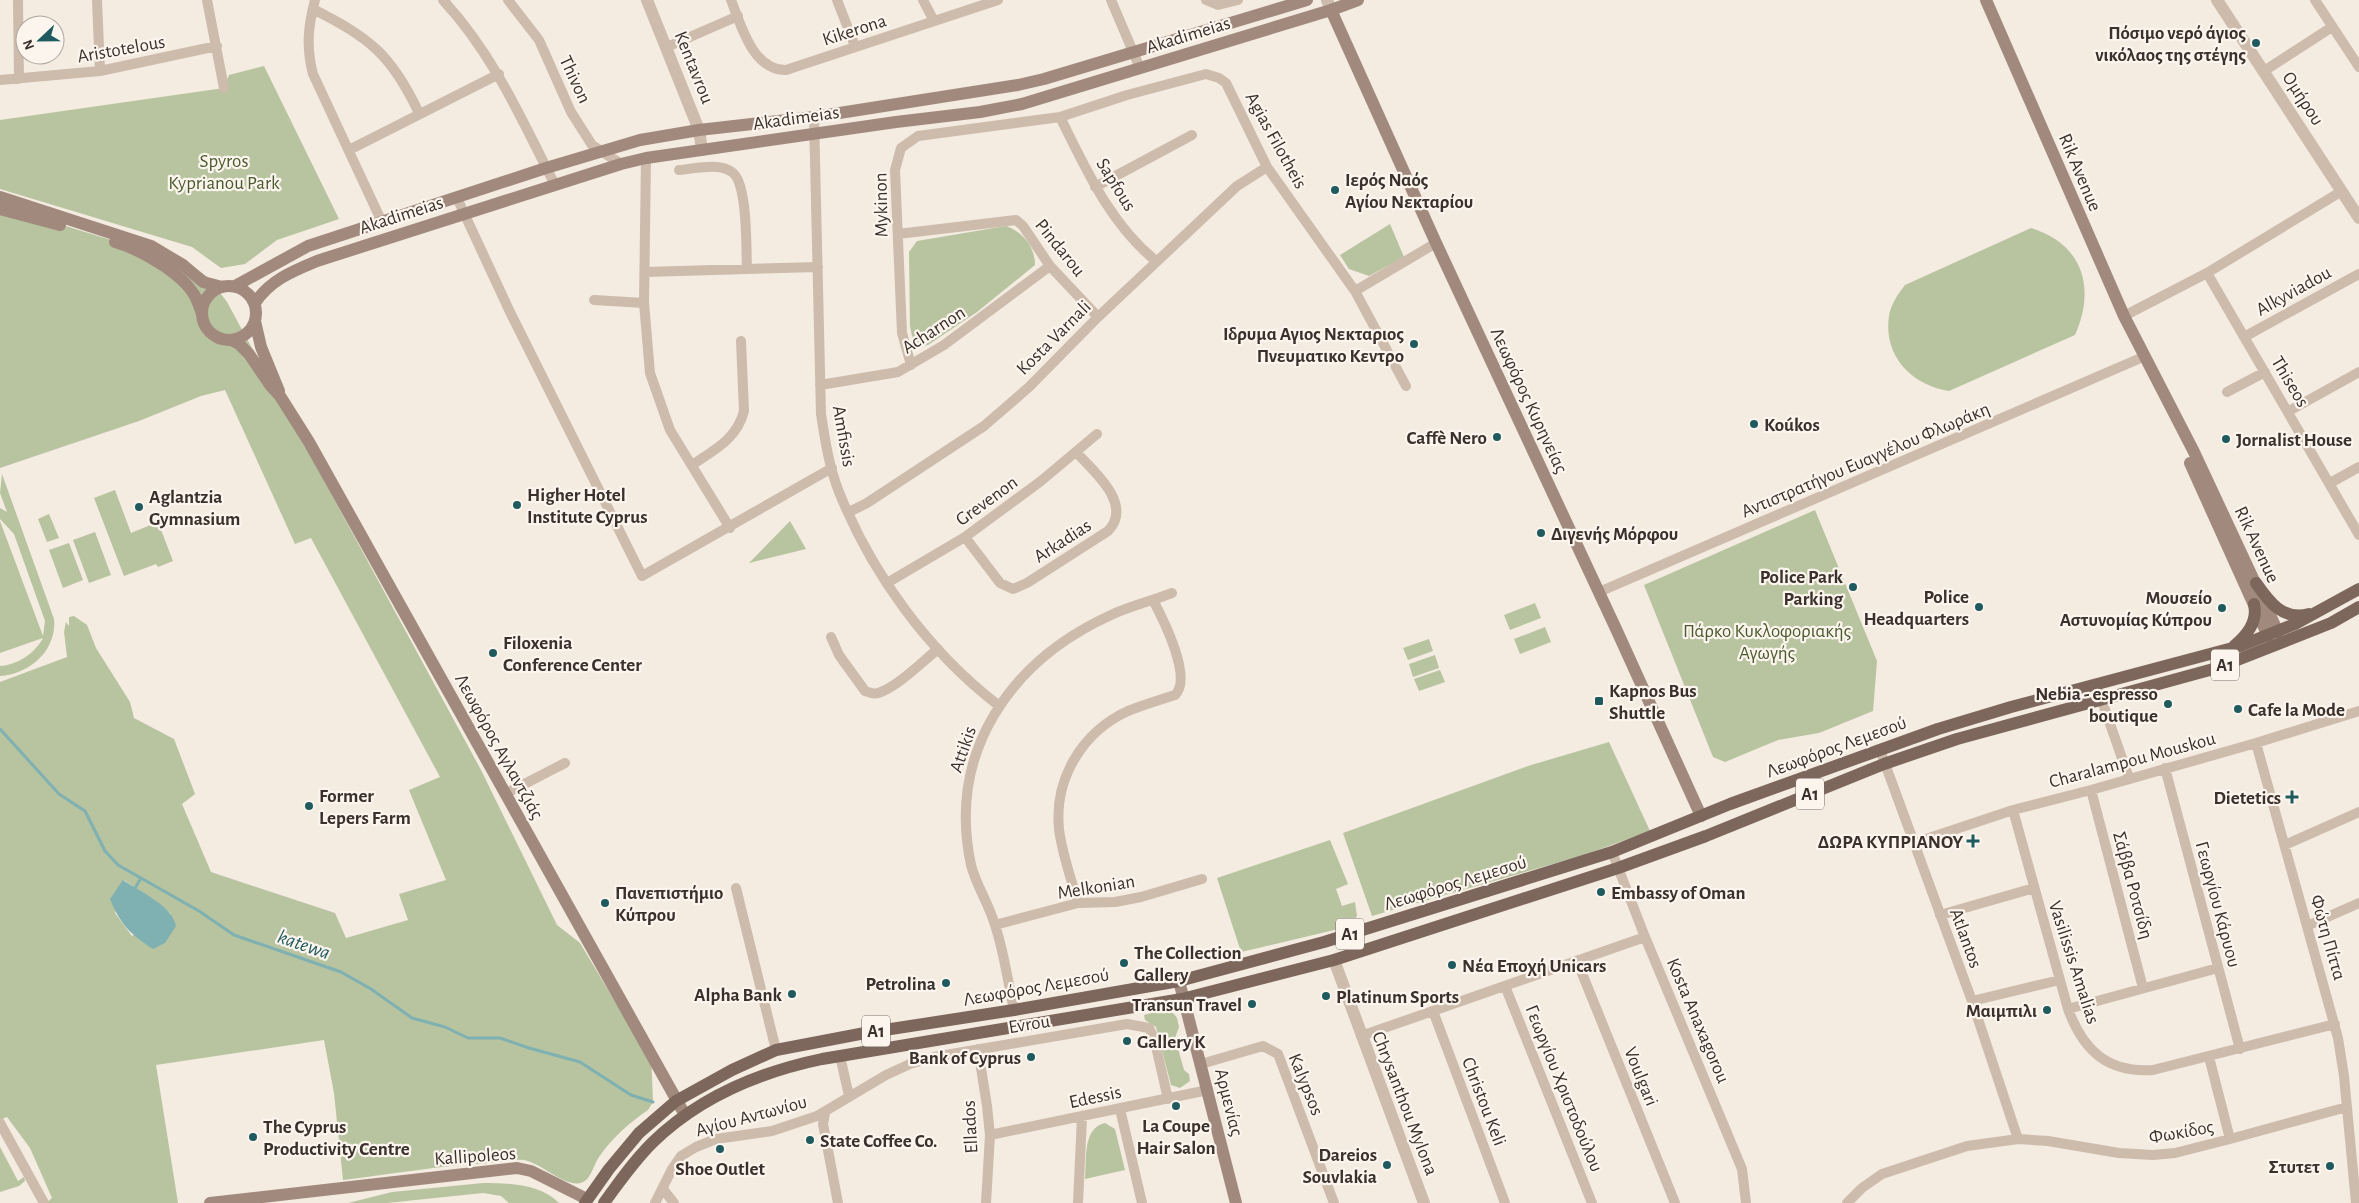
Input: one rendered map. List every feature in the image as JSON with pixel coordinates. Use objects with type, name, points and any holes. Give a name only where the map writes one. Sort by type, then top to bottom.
[{"type":"main road","name":"Akadimeias","points":[[228,286],[308,246],[382,220],[640,140],[699,130],[814,117],[1018,85],[1044,79],[1307,0]]},
{"type":"main road","name":"Akadimeias","points":[[255,303],[264,291],[283,276],[310,264],[621,164],[646,158],[980,112],[1022,104],[1140,68],[1329,5],[1358,0]]},
{"type":"main road","name":"Rik Avenue","points":[[1986,0],[2124,316],[2143,356],[2153,369],[2174,411],[2256,583],[2275,639]]},
{"type":"main road","name":"Λεωφόρος Κυρηνείας","points":[[1329,5],[1436,244],[1600,592],[1701,816]]},
{"type":"main road","points":[[0,197],[151,246],[183,265],[203,282],[228,286],[247,292],[255,303],[255,321],[248,333],[231,340],[220,339],[211,333],[205,325],[191,290],[168,269],[141,253],[121,244],[0,209]]},
{"type":"main road","points":[[202,314],[209,295],[228,286]]},
{"type":"main road","name":"Λεωφόρος Αγλαντζιάς","points":[[255,321],[261,347],[280,396],[353,519],[685,1115]]},
{"type":"main road","name":"Λεωφόρος Αγλαντζιάς","points":[[231,340],[244,349],[280,396]]},
{"type":"main road","name":"Rik Avenue","points":[[2143,356],[2146,371],[2254,604],[2275,639]]},
{"type":"main road","points":[[2256,583],[2273,604],[2289,614],[2304,615],[2325,610]]},
{"type":"main road","name":"Λεωφόρος Λεμεσού","points":[[604,1203],[652,1143],[685,1115],[741,1084],[769,1073],[799,1064],[840,1056],[1182,999],[1334,960],[1618,868],[1706,836],[1884,764],[1957,739],[2217,668],[2275,639],[2359,590]]},
{"type":"main road","points":[[2232,648],[2244,636],[2254,620],[2256,613],[2254,604]]},
{"type":"main road","name":"Λεωφόρος Λεμεσού","points":[[586,1201],[639,1133],[676,1101],[732,1070],[776,1050],[848,1036],[1014,1010],[1179,981],[1324,942],[1612,852],[1701,816],[1880,750],[2002,710],[2331,623],[2359,607]]},
{"type":"main road","name":"Αρμενίας","points":[[1179,981],[1182,999],[1208,1090],[1236,1203]]},
{"type":"main road","name":"Kallipoleos","points":[[210,1203],[517,1168],[532,1171],[586,1201]]},
{"type":"street","points":[[18,0],[19,79]]},
{"type":"street","points":[[97,0],[100,71]]},
{"type":"street","points":[[207,0],[224,88]]},
{"type":"street","points":[[442,0],[480,44],[499,74],[554,184]]},
{"type":"street","name":"Thivon","points":[[508,0],[538,40],[571,112],[592,145],[621,164]]},
{"type":"street","name":"Kentavrou","points":[[647,0],[699,130],[702,150]]},
{"type":"street","points":[[667,47],[738,16],[731,0]]},
{"type":"street","points":[[837,0],[855,46]]},
{"type":"street","points":[[923,0],[934,22]]},
{"type":"street","name":"Kikerona","points":[[738,16],[760,60],[777,70],[786,70],[998,0]]},
{"type":"street","points":[[1112,0],[1140,68]]},
{"type":"street","points":[[1206,0],[1218,6],[1238,0]]},
{"type":"street","name":"Ομήρου","points":[[2217,0],[2359,218]]},
{"type":"street","points":[[2314,0],[2332,27],[2356,55],[2359,67]]},
{"type":"street","points":[[382,220],[313,74],[309,60],[308,36],[314,4],[356,32],[377,49],[404,83],[419,113]]},
{"type":"street","points":[[2264,71],[2332,27]]},
{"type":"street","name":"Aristotelous","points":[[0,80],[100,71],[217,46]]},
{"type":"street","points":[[349,150],[499,74]]},
{"type":"street","name":"Agias Filotheis","points":[[1060,117],[1127,95],[1196,76],[1213,75],[1226,83],[1267,167],[1355,291],[1406,386]]},
{"type":"street","name":"Amfissis","points":[[814,117],[820,385],[825,443],[838,491],[887,583],[938,649],[970,683],[998,705]]},
{"type":"street","name":"Sapfous","points":[[1060,117],[1095,187],[1128,234],[1156,261]]},
{"type":"street","name":"Mykinon","points":[[911,365],[902,333],[896,170],[901,148],[918,136],[1060,117]]},
{"type":"street","points":[[1095,187],[1192,135]]},
{"type":"street","points":[[799,136],[807,144],[816,162]]},
{"type":"street","points":[[646,158],[644,303],[650,373],[670,430],[730,528]]},
{"type":"street","points":[[679,170],[718,167],[731,171],[737,177],[742,193],[747,269]]},
{"type":"street","name":"Kosta Varnali","points":[[849,512],[867,503],[984,426],[1028,387],[1156,261],[1237,186],[1267,167]]},
{"type":"street","points":[[2124,316],[2207,273],[2342,191]]},
{"type":"street","points":[[457,198],[510,312],[642,576],[730,528],[832,468]]},
{"type":"street","name":"Pindarou","points":[[898,234],[1016,220],[1023,226],[1050,266],[1098,317]]},
{"type":"street","points":[[1355,291],[1436,244]]},
{"type":"street","name":"Acharnon","points":[[820,385],[898,372],[952,339],[1050,266]]},
{"type":"street","points":[[645,272],[818,267]]},
{"type":"street","name":"Thiseos","points":[[2207,273],[2359,534]]},
{"type":"street","name":"Alkyviadou","points":[[2244,337],[2359,274]]},
{"type":"street","points":[[594,300],[644,303]]},
{"type":"street","points":[[692,465],[727,442],[741,422],[744,402],[741,341]]},
{"type":"street","name":"Αντιστρατήγου Ευαγγέλου Φλωράκη","points":[[1600,592],[2143,356]]},
{"type":"street","points":[[2227,392],[2265,372]]},
{"type":"street","points":[[2289,412],[2359,372]]},
{"type":"street","name":"Grevenon","points":[[887,583],[965,537],[1041,481],[1097,434]]},
{"type":"street","name":"Arkadias","points":[[965,537],[1000,582],[1013,589],[1027,583],[1108,530],[1116,519],[1115,500],[1109,490],[1076,452]]},
{"type":"street","points":[[2330,483],[2359,467]]},
{"type":"street","name":"Attikis","points":[[1014,1010],[995,925],[971,866],[967,834],[966,793],[972,765],[998,705],[1032,668],[1075,635],[1111,615],[1172,594]]},
{"type":"street","points":[[1078,903],[1059,828],[1060,803],[1064,783],[1073,759],[1086,741],[1103,726],[1127,712],[1174,695],[1179,690],[1181,682],[1180,669],[1167,628],[1154,600]]},
{"type":"street","points":[[830,637],[839,655],[865,691],[872,694],[881,692],[891,686],[938,649]]},
{"type":"street","points":[[2096,684],[2129,778]]},
{"type":"street","name":"Charalampou Mouskou","points":[[1914,843],[2013,810],[2256,743],[2359,711]]},
{"type":"street","name":"Φώτη Πίττα","points":[[2256,743],[2335,1024],[2344,1076],[2356,1203]]},
{"type":"street","name":"Atlantos","points":[[1880,750],[1972,1001],[2018,1139]]},
{"type":"street","points":[[505,794],[565,763]]},
{"type":"street","name":"Γεωργίου Κάρυου","points":[[2165,768],[2240,1049]]},
{"type":"street","name":"Σάββα Ροτσίδη","points":[[2091,790],[2143,988]]},
{"type":"street","name":"Vasilissis Amalias","points":[[2013,810],[2068,1009],[2081,1038],[2100,1058],[2128,1070],[2153,1070],[2335,1024]]},
{"type":"street","points":[[2285,845],[2359,812]]},
{"type":"street","name":"Kosta Anaxagorou","points":[[1612,852],[1645,937],[1742,1169],[1746,1203]]},
{"type":"street","name":"Melkonian","points":[[995,925],[1078,903],[1115,902],[1141,898],[1202,879]]},
{"type":"street","points":[[736,888],[776,1050]]},
{"type":"street","points":[[1940,915],[2034,888]]},
{"type":"street","points":[[2308,926],[2359,903]]},
{"type":"street","points":[[1361,1036],[1645,937]]},
{"type":"street","name":"Chrysanthou Mylona","points":[[1334,960],[1424,1203]]},
{"type":"street","name":"Voulgari","points":[[1577,961],[1675,1203]]},
{"type":"street","points":[[2068,1009],[2218,968]]},
{"type":"street","points":[[1972,1001],[2060,980]]},
{"type":"street","name":"Γεωργίου Χριστοδούλου","points":[[1505,986],[1592,1203]]},
{"type":"street","name":"Christou Keli","points":[[1433,1011],[1505,1203]]},
{"type":"street","name":"Evrou","points":[[850,1096],[910,1064],[934,1057],[1127,1024],[1149,1028],[1154,1038],[1168,1099]]},
{"type":"street","name":"Kalypsos","points":[[1201,1064],[1263,1046],[1278,1054],[1334,1203]]},
{"type":"street","name":"Ellados","points":[[978,1049],[990,1136],[986,1203]]},
{"type":"street","points":[[840,1056],[850,1096]]},
{"type":"street","points":[[2209,1057],[2230,1139]]},
{"type":"street","name":"Edessis","points":[[990,1136],[1208,1090]]},
{"type":"street","name":"Αγίου Αντωνίου","points":[[655,1203],[672,1169],[681,1156],[696,1147],[716,1139],[772,1130],[825,1113],[850,1096]]},
{"type":"street","name":"Φωκίδος","points":[[1847,1203],[1871,1182],[1900,1167],[1962,1147],[2018,1139],[2119,1154],[2154,1156],[2175,1153],[2347,1107]]},
{"type":"street","points":[[1120,1109],[1142,1203]]},
{"type":"street","points":[[825,1113],[823,1124],[838,1203]]},
{"type":"street","points":[[1078,1203],[1082,1117]]},
{"type":"street","points":[[0,1124],[44,1203]]},
{"type":"street","points":[[663,1189],[674,1203]]},
{"type":"green space","name":"Spyros Kyprianou Park","points":[[264,66],[339,219],[277,240],[245,264],[221,268],[192,247],[0,189],[0,120],[224,88],[229,75]]},
{"type":"green space","points":[[0,206],[190,264],[209,278],[227,302],[481,770],[557,925],[580,943],[644,1050],[651,1052],[653,1102],[648,1110],[609,1143],[586,1180],[577,1183],[570,1182],[531,1162],[510,1160],[343,1180],[334,1093],[324,1040],[156,1065],[178,1203],[46,1203],[52,1198],[30,1148],[7,1117],[0,1120],[0,682],[67,657],[64,632],[66,622],[69,626],[69,617],[74,616],[87,625],[96,648],[130,702],[134,718],[174,739],[195,794],[182,804],[211,872],[335,913],[346,938],[408,920],[399,894],[446,880],[409,790],[440,777],[311,538],[295,544],[225,390],[201,396],[139,421],[0,468]],"holes":[[[124,880],[171,914],[132,936],[115,913]]]},
{"type":"green space","points":[[1390,224],[1404,257],[1369,276],[1349,269],[1340,255]]},
{"type":"green space","points":[[1006,226],[1018,232],[1027,241],[1033,252],[1035,265],[977,312],[928,345],[921,346],[912,336],[910,326],[909,252],[917,241]]},
{"type":"green space","points":[[2031,228],[2049,235],[2063,245],[2073,256],[2080,270],[2084,285],[2084,301],[2075,335],[1949,391],[1936,388],[1912,375],[1896,356],[1888,330],[1891,307],[1905,285]]},
{"type":"green space","points":[[2,474],[54,619],[54,630],[46,650],[31,665],[22,671],[0,676],[0,666],[19,661],[31,653],[43,638],[0,653],[0,521],[43,636],[45,621],[14,534],[0,519],[0,508],[7,512],[0,493]]},
{"type":"green space","points":[[115,490],[131,533],[158,522],[173,561],[158,567],[156,564],[124,576],[94,498]]},
{"type":"green space","name":"Πάρκο Κυκλοφοριακής Αγωγής","points":[[1815,510],[1877,661],[1873,711],[1819,733],[1778,740],[1725,762],[1713,757],[1644,585]]},
{"type":"green space","points":[[49,514],[59,538],[47,542],[38,519]]},
{"type":"green space","points":[[790,521],[806,549],[749,563]]},
{"type":"green space","points":[[95,532],[111,575],[89,583],[73,540]]},
{"type":"green space","points":[[69,543],[83,580],[63,588],[49,550]]},
{"type":"green space","points":[[1535,603],[1541,618],[1510,630],[1504,615]]},
{"type":"green space","points":[[1545,627],[1551,642],[1520,654],[1514,639]]},
{"type":"green space","points":[[1429,639],[1433,651],[1408,660],[1403,648]]},
{"type":"green space","points":[[1435,655],[1439,668],[1413,677],[1409,664]]},
{"type":"green space","points":[[1440,670],[1445,682],[1419,691],[1414,679]]},
{"type":"green space","points":[[1609,742],[1650,831],[1584,855],[1372,916],[1343,833],[1528,766]]},
{"type":"green space","points":[[1330,840],[1348,884],[1336,889],[1342,906],[1355,902],[1357,916],[1351,926],[1241,952],[1217,878]]},
{"type":"green space","points":[[1165,1009],[1177,1018],[1179,1027],[1175,1038],[1184,1070],[1189,1074],[1190,1081],[1180,1088],[1171,1085],[1156,1027],[1145,1020],[1144,1015]]},
{"type":"green space","points":[[1105,1123],[1115,1129],[1125,1170],[1085,1179],[1089,1138],[1092,1131]]},
{"type":"green space","points":[[0,1147],[18,1181],[24,1177],[25,1181],[19,1186],[0,1192]]},
{"type":"green space","points":[[483,1183],[513,1184],[533,1188],[552,1197],[559,1203],[509,1203],[501,1196],[483,1193],[387,1203],[348,1203],[392,1192]]},
{"type":"water","points":[[123,880],[162,905],[173,918],[176,926],[165,943],[153,949],[132,934],[122,922],[110,899]]},
{"type":"waterway","name":"katewa","points":[[0,729],[59,794],[85,811],[105,851],[118,865],[199,911],[234,935],[341,972],[371,989],[412,1018],[445,1027],[468,1038],[500,1038],[580,1062],[631,1095],[653,1102]]},
{"type":"waterway","points":[[134,890],[141,878]]},
{"type":"place","name":"Πόσιμο νερό άγιος νικόλαος της στέγης","points":[[2256,43]]},
{"type":"place","name":"Ιερός Ναός Αγίου Νεκταρίου","points":[[1335,190]]},
{"type":"place","name":"Ιδρυμα Αγιος Νεκταριος Πνευματικο Κεντρο","points":[[1414,344]]},
{"type":"place","name":"Koúkos","points":[[1754,424]]},
{"type":"place","name":"Caffè Nero","points":[[1497,437]]},
{"type":"place","name":"Jornalist House","points":[[2226,439]]},
{"type":"place","name":"Higher Hotel Institute Cyprus","points":[[517,505]]},
{"type":"place","name":"Aglantzia Gymnasium","points":[[139,507]]},
{"type":"place","name":"Διγενής Μόρφου","points":[[1541,533]]},
{"type":"place","name":"Police Park Parking","points":[[1853,587]]},
{"type":"place","name":"Police Headquarters","points":[[1979,607]]},
{"type":"place","name":"Μουσείο Αστυνομίας Κύπρου","points":[[2222,608]]},
{"type":"place","name":"Filoxenia Conference Center","points":[[493,653]]},
{"type":"place","name":"Kapnos Bus Shuttle","points":[[1599,701]]},
{"type":"place","name":"Nebia - espresso boutique","points":[[2168,704]]},
{"type":"place","name":"Cafe la Mode","points":[[2238,709]]},
{"type":"place","name":"Dietetics","points":[[2292,797]]},
{"type":"place","name":"Former Lepers Farm","points":[[309,806]]},
{"type":"place","name":"ΔΩΡΑ ΚΥΠΡΙΑΝΟΥ","points":[[1973,841]]},
{"type":"place","name":"Embassy of Oman","points":[[1601,892]]},
{"type":"place","name":"Πανεπιστήμιο Κύπρου","points":[[605,903]]},
{"type":"place","name":"The Collection Gallery","points":[[1124,963]]},
{"type":"place","name":"Νέα Εποχή Unicars","points":[[1452,965]]},
{"type":"place","name":"Petrolina","points":[[946,983]]},
{"type":"place","name":"Alpha Bank","points":[[792,994]]},
{"type":"place","name":"Platinum Sports","points":[[1326,996]]},
{"type":"place","name":"Transun Travel","points":[[1252,1004]]},
{"type":"place","name":"Μαιμπιλι","points":[[2047,1010]]},
{"type":"place","name":"Gallery K","points":[[1127,1041]]},
{"type":"place","name":"Bank of Cyprus","points":[[1031,1057]]},
{"type":"place","name":"La Coupe Hair Salon","points":[[1176,1106]]},
{"type":"place","name":"The Cyprus Productivity Centre","points":[[253,1137]]},
{"type":"place","name":"State Coffee Co.","points":[[810,1140]]},
{"type":"place","name":"Shoe Outlet","points":[[720,1149]]},
{"type":"place","name":"Dareios Souvlakia","points":[[1387,1165]]},
{"type":"place","name":"Στυτετ","points":[[2330,1166]]}]
